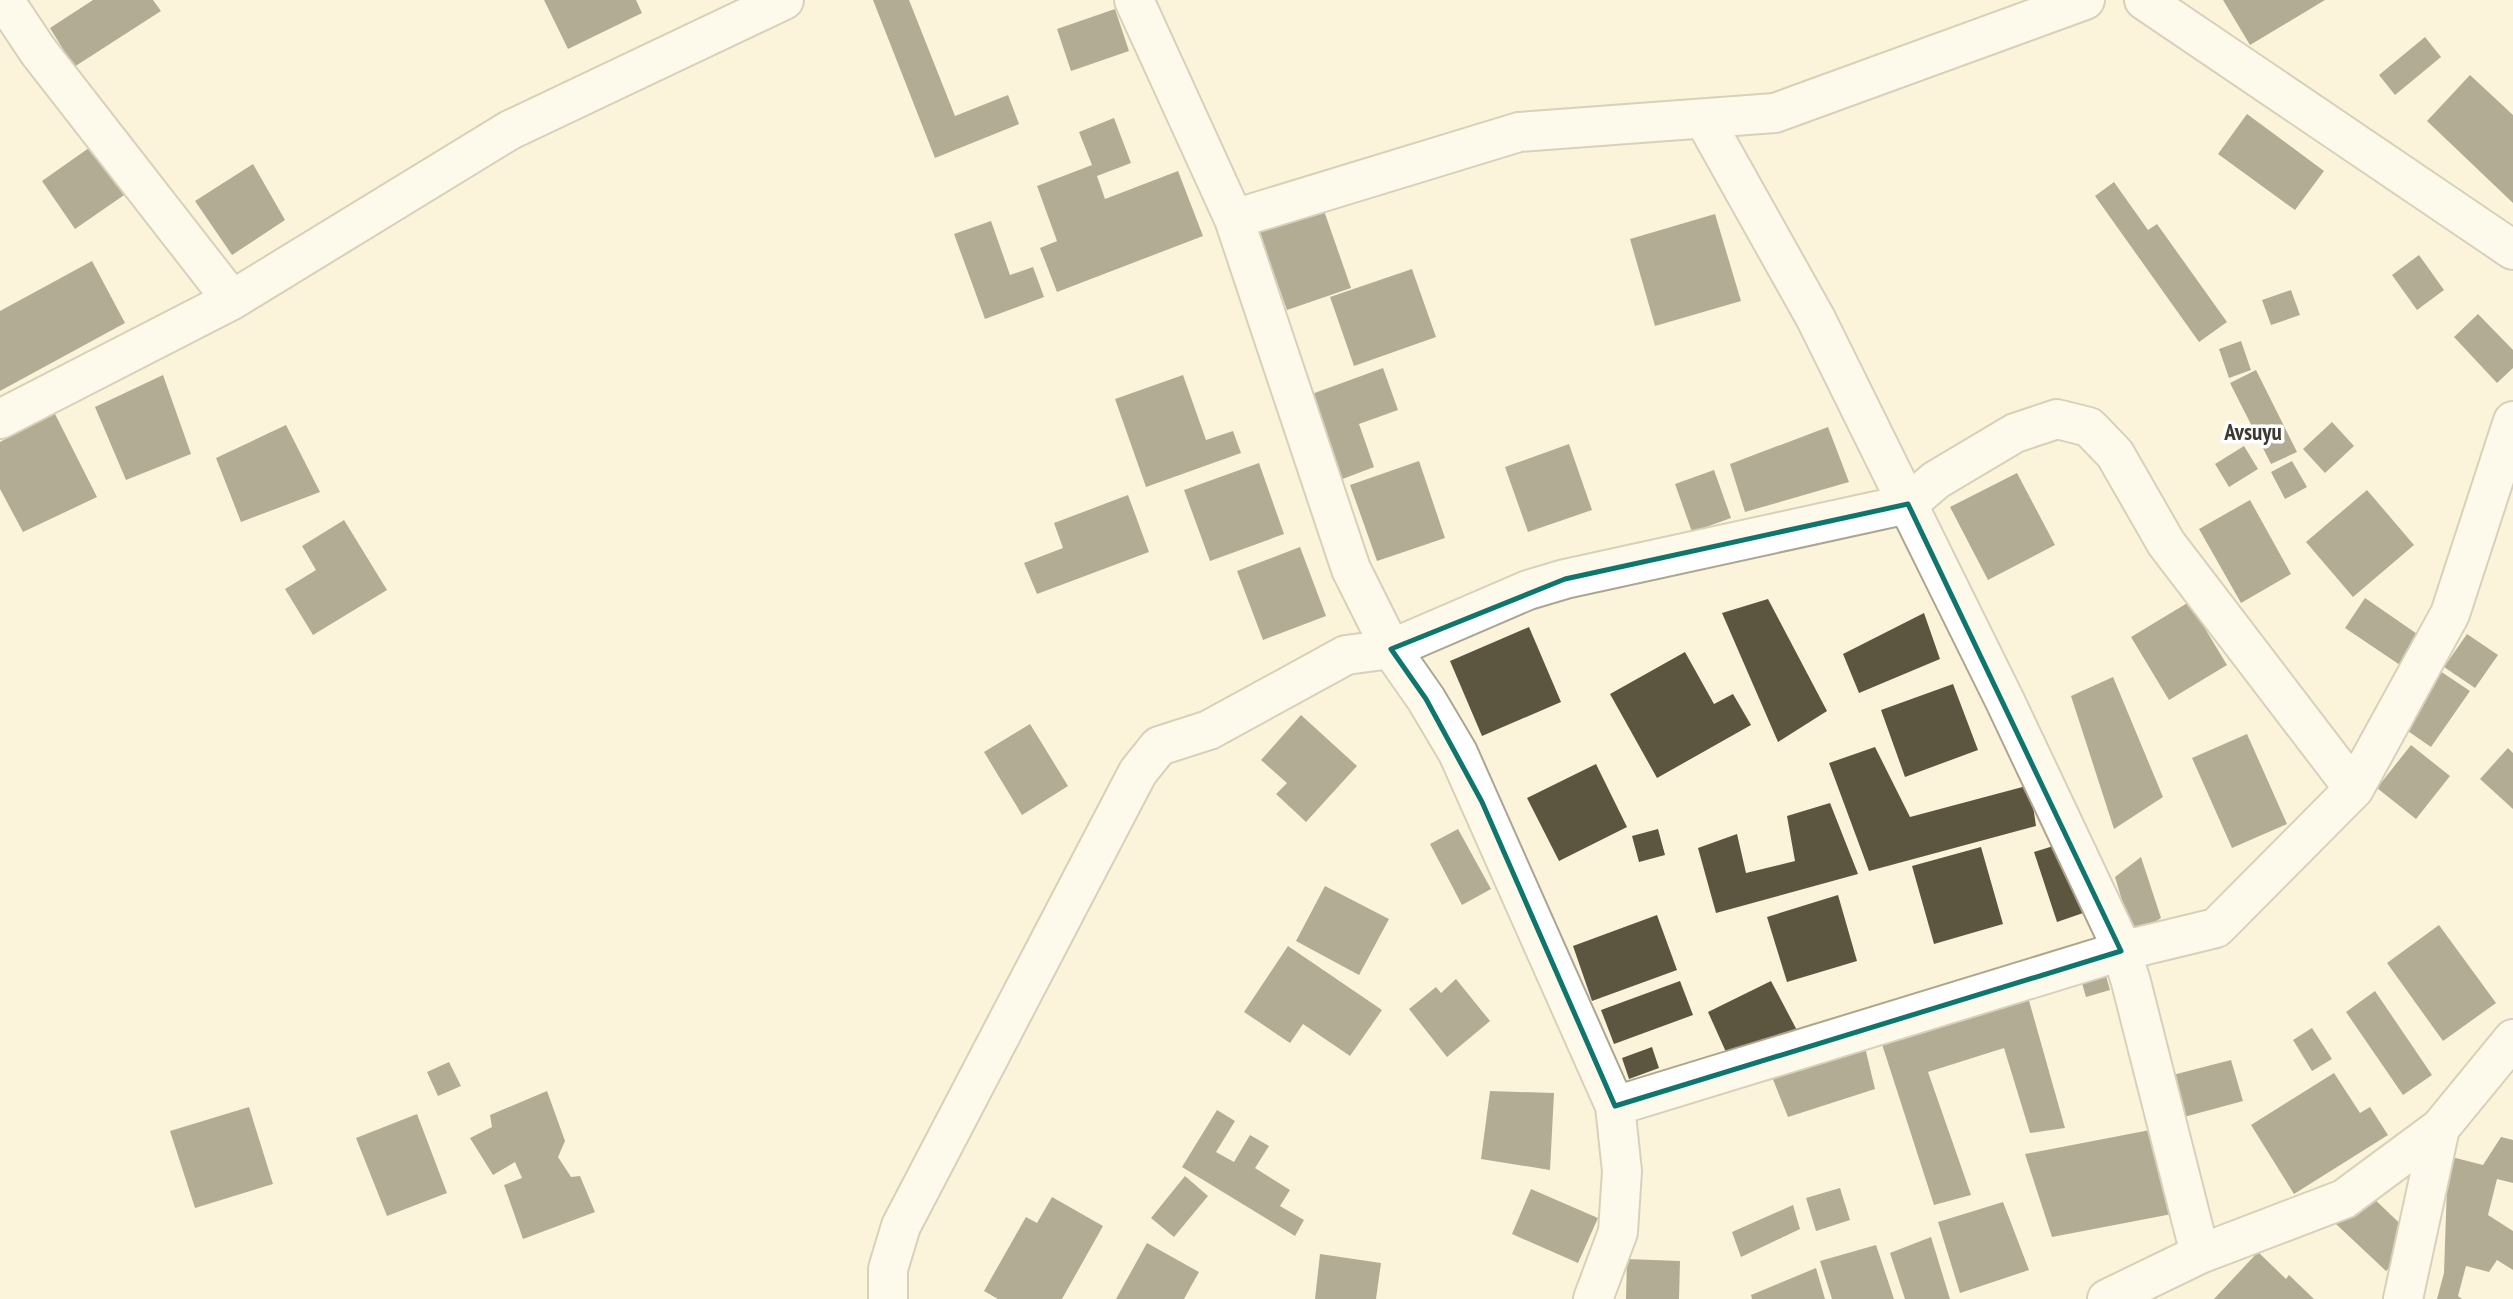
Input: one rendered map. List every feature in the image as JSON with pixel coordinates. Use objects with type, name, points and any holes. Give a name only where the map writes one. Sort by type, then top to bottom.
[{"type":"street","points":[[4,0],[38,51],[232,300]]},
{"type":"street","points":[[0,419],[232,300],[510,130],[784,0]]},
{"type":"street","points":[[1134,0],[1234,219],[1351,569],[1391,649],[1426,699],[1464,765],[1615,1106],[1622,1171],[1618,1232],[1592,1299]]},
{"type":"street","points":[[1234,219],[1519,132],[1775,113],[2084,0]]},
{"type":"street","points":[[2144,0],[2513,250]]},
{"type":"street","points":[[1704,119],[1816,318],[2005,701],[2121,951],[2200,1254]]},
{"type":"street","points":[[888,1299],[888,1269],[901,1226],[1138,772],[1159,746],[1209,730],[1346,655],[1391,649],[1528,590],[1565,579],[1908,505],[1946,474],[2015,433],[2057,419],[2089,427],[2115,454],[2166,543],[2354,789]]},
{"type":"street","points":[[1615,1106],[2121,951],[2216,928],[2354,789],[2450,614],[2513,421]]},
{"type":"street","points":[[2106,1299],[2200,1254],[2344,1199],[2440,1128],[2510,1047]]},
{"type":"street","points":[[2403,1299],[2440,1128]]},
{"type":"highlighted area","points":[[1908,504],[2121,951],[1615,1106],[1482,802],[1426,699],[1391,649],[1565,579]]},
{"type":"building","points":[[93,0],[153,0],[161,11],[74,67],[50,28]]},
{"type":"building","points":[[544,0],[636,0],[642,13],[568,49]]},
{"type":"building","points":[[873,0],[909,0],[955,116],[1008,95],[1019,124],[935,158]]},
{"type":"building","points":[[2223,0],[2325,0],[2250,45]]},
{"type":"building","points":[[1115,9],[1129,51],[1071,71],[1057,29]]},
{"type":"building","points":[[2425,37],[2441,57],[2395,95],[2379,75]]},
{"type":"building","points":[[2470,75],[2513,115],[2513,203],[2427,121]]},
{"type":"building","points":[[2247,114],[2324,171],[2295,210],[2218,154]]},
{"type":"building","points":[[1114,118],[1131,163],[1097,176],[1105,199],[1178,171],[1203,236],[1057,292],[1040,248],[1057,241],[1037,186],[1092,165],[1079,132]]},
{"type":"building","points":[[96,143],[130,191],[75,229],[42,181]]},
{"type":"building","points":[[253,164],[285,220],[232,255],[195,201]]},
{"type":"building","points":[[2114,182],[2148,230],[2157,224],[2227,322],[2199,342],[2095,196]]},
{"type":"building","points":[[1322,205],[1351,288],[1287,310],[1258,228]]},
{"type":"building","points":[[1715,214],[1741,301],[1655,326],[1630,239]]},
{"type":"building","points":[[991,221],[1010,275],[1033,267],[1044,297],[985,319],[954,234]]},
{"type":"building","points":[[2419,255],[2444,290],[2417,310],[2392,275]]},
{"type":"building","points":[[92,261],[125,323],[0,391],[0,311]]},
{"type":"building","points":[[1412,269],[1436,337],[1354,366],[1330,297]]},
{"type":"building","points":[[2291,290],[2300,315],[2271,325],[2262,300]]},
{"type":"building","points":[[2478,314],[2513,350],[2513,368],[2497,383],[2454,337]]},
{"type":"building","points":[[2241,341],[2251,370],[2229,378],[2219,349]]},
{"type":"building","points":[[1383,368],[1398,410],[1359,424],[1374,467],[1340,480],[1309,395]]},
{"type":"building","points":[[2256,370],[2297,452],[2271,464],[2230,383]]},
{"type":"building","points":[[163,375],[191,454],[126,480],[95,407]]},
{"type":"building","points":[[1183,375],[1206,440],[1233,431],[1241,453],[1146,487],[1115,399]]},
{"type":"building","points":[[54,412],[97,497],[23,532],[0,489],[0,442]]},
{"type":"building","points":[[2332,422],[2354,446],[2325,473],[2303,449]]},
{"type":"building","points":[[286,425],[320,492],[241,522],[216,458]]},
{"type":"building","points":[[1828,427],[1849,482],[1745,512],[1730,464]]},
{"type":"building","points":[[1569,444],[1592,510],[1528,532],[1505,467]]},
{"type":"building","points":[[2244,446],[2258,469],[2229,487],[2215,464]]},
{"type":"building","points":[[1419,461],[1445,538],[1377,561],[1350,485]]},
{"type":"building","points":[[2292,461],[2307,487],[2285,499],[2271,472]]},
{"type":"building","points":[[1259,463],[1284,534],[1210,561],[1184,490]]},
{"type":"building","points":[[1714,470],[1731,518],[1692,532],[1675,484]]},
{"type":"building","points":[[2017,473],[2055,545],[1988,580],[1950,507]]},
{"type":"building","points":[[2367,490],[2414,545],[2353,597],[2306,542]]},
{"type":"building","points":[[1128,495],[1149,552],[1037,594],[1024,563],[1063,548],[1054,523]]},
{"type":"building","points":[[2250,500],[2291,574],[2241,603],[2199,529]]},
{"type":"building","points":[[344,520],[387,590],[313,635],[285,589],[316,570],[302,546]]},
{"type":"building","points":[[1300,547],[1326,616],[1263,640],[1237,571]]},
{"type":"building","points":[[2365,598],[2423,638],[2403,667],[2345,628]]},
{"type":"building","points":[[1768,599],[1827,711],[1778,742],[1722,613]]},
{"type":"building","points":[[2189,602],[2227,665],[2169,700],[2131,637]]},
{"type":"building","points":[[1924,613],[1940,659],[1859,693],[1843,654]]},
{"type":"building","points":[[1529,627],[1561,702],[1482,736],[1450,661]]},
{"type":"building","points":[[2467,634],[2498,655],[2475,688],[2444,667]]},
{"type":"building","points":[[1685,652],[1714,704],[1733,694],[1751,725],[1657,778],[1610,694]]},
{"type":"building","points":[[2440,671],[2470,691],[2431,747],[2402,727]]},
{"type":"building","points":[[2113,677],[2163,797],[2114,829],[2071,696]]},
{"type":"building","points":[[1953,684],[1978,750],[1905,777],[1881,710]]},
{"type":"building","points":[[1301,715],[1357,766],[1306,822],[1276,794],[1287,783],[1261,760]]},
{"type":"building","points":[[1030,724],[1068,786],[1022,815],[984,752]]},
{"type":"building","points":[[2247,734],[2287,824],[2232,848],[2192,758]]},
{"type":"building","points":[[2411,745],[2450,776],[2416,819],[2377,788]]},
{"type":"building","points":[[1875,747],[1910,817],[2030,785],[2036,826],[1869,871],[1829,763]]},
{"type":"building","points":[[2508,748],[2513,753],[2513,809],[2480,779]]},
{"type":"building","points":[[1596,764],[1627,827],[1559,861],[1527,798]]},
{"type":"building","points":[[1830,803],[1858,874],[1716,913],[1698,848],[1737,834],[1746,873],[1795,861],[1787,816]]},
{"type":"building","points":[[1458,829],[1491,889],[1462,905],[1430,844]]},
{"type":"building","points":[[1658,829],[1665,855],[1639,862],[1632,836]]},
{"type":"building","points":[[2063,843],[2086,912],[2057,922],[2034,852]]},
{"type":"building","points":[[1981,847],[2003,924],[1934,944],[1912,866]]},
{"type":"building","points":[[2141,857],[2161,918],[2133,937],[2115,877]]},
{"type":"building","points":[[1325,886],[1389,919],[1359,975],[1296,941]]},
{"type":"building","points":[[1838,895],[1857,961],[1787,982],[1767,917]]},
{"type":"building","points":[[1657,915],[1677,970],[1592,1001],[1573,946]]},
{"type":"building","points":[[2439,925],[2496,1003],[2443,1041],[2387,963]]},
{"type":"building","points":[[1288,946],[1382,1010],[1350,1056],[1303,1024],[1290,1043],[1244,1012]]},
{"type":"building","points":[[2103,965],[2110,990],[2086,997],[2079,973]]},
{"type":"building","points":[[1456,979],[1490,1021],[1447,1057],[1409,1009],[1436,987],[1441,993]]},
{"type":"building","points":[[1680,981],[1693,1015],[1614,1044],[1601,1010]]},
{"type":"building","points":[[1771,981],[1800,1036],[1730,1061],[1708,1012]]},
{"type":"building","points":[[2026,990],[2065,1128],[2030,1133],[2004,1048],[1928,1072],[1971,1195],[1934,1205],[1879,1035]]},
{"type":"building","points":[[2375,991],[2432,1075],[2403,1095],[2346,1012]]},
{"type":"building","points":[[2312,1028],[2332,1059],[2312,1071],[2293,1040]]},
{"type":"building","points":[[1863,1039],[1875,1089],[1788,1117],[1770,1072]]},
{"type":"building","points":[[1652,1047],[1659,1068],[1629,1079],[1622,1058]]},
{"type":"building","points":[[2231,1060],[2243,1101],[2173,1120],[2161,1078]]},
{"type":"building","points":[[449,1062],[461,1086],[438,1096],[427,1072]]},
{"type":"building","points":[[2334,1073],[2360,1113],[2370,1107],[2388,1135],[2294,1194],[2251,1125]]},
{"type":"building","points":[[547,1091],[565,1141],[558,1157],[571,1177],[580,1176],[595,1212],[523,1239],[504,1185],[522,1178],[515,1162],[493,1175],[470,1138],[492,1127],[490,1115]]},
{"type":"building","points":[[1490,1091],[1554,1093],[1550,1170],[1481,1159]]},
{"type":"building","points":[[249,1107],[273,1184],[195,1208],[170,1131]]},
{"type":"building","points":[[1217,1110],[1235,1121],[1216,1152],[1234,1162],[1250,1135],[1269,1146],[1255,1168],[1290,1190],[1280,1206],[1304,1220],[1295,1236],[1182,1167]]},
{"type":"building","points":[[417,1114],[447,1193],[387,1216],[356,1138]]},
{"type":"building","points":[[2150,1130],[2172,1214],[2052,1237],[2025,1154]]},
{"type":"building","points":[[2501,1137],[2513,1140],[2513,1183],[2497,1179],[2488,1215],[2513,1231],[2513,1270],[2497,1260],[2489,1272],[2466,1266],[2458,1296],[2462,1299],[2437,1299],[2444,1273],[2448,1156],[2483,1165]]},
{"type":"building","points":[[1185,1176],[1208,1196],[1174,1237],[1151,1218]]},
{"type":"building","points":[[1840,1188],[1850,1220],[1816,1231],[1806,1198]]},
{"type":"building","points":[[1531,1189],[1598,1218],[1578,1263],[1512,1234]]},
{"type":"building","points":[[2366,1191],[2416,1239],[2386,1271],[2336,1224]]},
{"type":"building","points":[[1052,1197],[1103,1226],[1062,1299],[998,1299],[984,1291],[1026,1217],[1037,1223]]},
{"type":"building","points":[[2003,1202],[2029,1270],[1960,1293],[1938,1222]]},
{"type":"building","points":[[1793,1205],[1800,1229],[1741,1257],[1732,1232]]},
{"type":"building","points":[[1931,1237],[1950,1299],[1905,1299],[1890,1253]]},
{"type":"building","points":[[1147,1243],[1199,1272],[1184,1299],[1116,1299]]},
{"type":"building","points":[[1876,1245],[1894,1299],[1832,1299],[1820,1261]]},
{"type":"building","points":[[2258,1252],[2286,1279],[2289,1275],[2314,1299],[2214,1299]]},
{"type":"building","points":[[1320,1254],[1381,1263],[1376,1299],[1315,1299]]},
{"type":"building","points":[[1627,1259],[1680,1261],[1679,1299],[1626,1299]]},
{"type":"building","points":[[1816,1268],[1825,1299],[1752,1299],[1751,1295]]},
{"type":"district","name":"Avsuyu","points":[[2253,431]]}]
